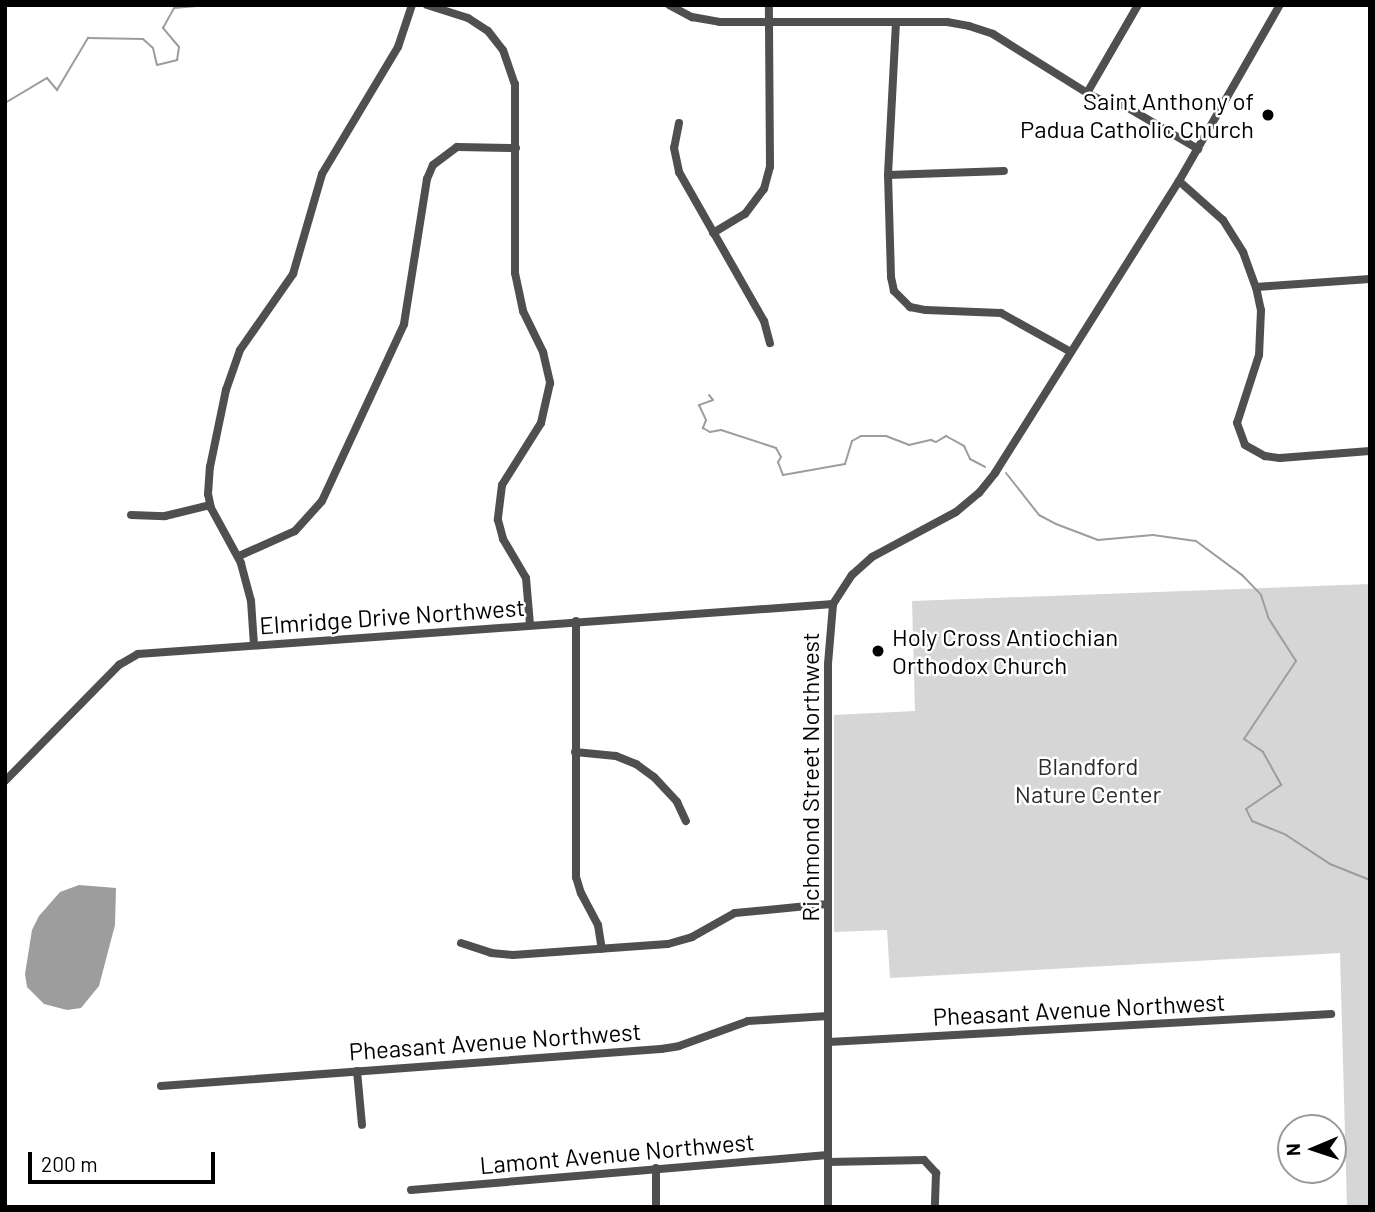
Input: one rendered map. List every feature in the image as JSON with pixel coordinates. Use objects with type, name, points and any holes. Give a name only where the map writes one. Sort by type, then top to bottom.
[{"type":"street","points":[[254,645],[251,601],[239,556],[210,505],[210,467],[233,367],[248,337],[293,274],[322,174],[398,47],[412,5]]},
{"type":"street","points":[[427,5],[475,22],[488,32],[503,50],[511,66],[517,92],[515,273],[523,312],[543,352],[550,383],[541,422],[502,485],[498,520],[503,539],[526,578],[530,625]]},
{"type":"street","points":[[669,5],[706,21],[947,22],[993,34],[1087,93],[1105,102],[1125,106],[1198,149]]},
{"type":"street","points":[[713,233],[745,214],[764,189],[770,167],[769,5]]},
{"type":"street","points":[[1087,93],[1138,5]]},
{"type":"street","name":"Richmond Street Northwest","points":[[828,1207],[828,640],[833,604],[852,575],[873,557],[949,517],[979,493],[995,473],[1179,181],[1280,5]]},
{"type":"street","points":[[896,22],[888,175],[891,277],[901,300],[910,307],[926,310],[1001,313],[1071,352]]},
{"type":"street","points":[[679,123],[674,138],[677,166],[764,321],[770,343]]},
{"type":"street","points":[[239,556],[303,525],[328,489],[404,324],[426,182],[433,165],[457,147],[516,148]]},
{"type":"street","points":[[888,175],[1004,172]]},
{"type":"street","points":[[1179,181],[1223,220],[1243,252],[1256,287],[1261,310],[1259,355],[1237,423],[1245,445],[1265,456],[1280,457],[1370,451]]},
{"type":"street","points":[[1256,287],[1370,279]]},
{"type":"street","points":[[131,515],[165,516],[210,505]]},
{"type":"street","name":"Elmridge Drive Northwest","points":[[5,780],[128,659],[149,652],[833,604]]},
{"type":"street","points":[[576,621],[576,877],[581,893],[598,925],[602,949]]},
{"type":"street","points":[[575,752],[616,755],[636,764],[654,777],[677,802],[686,821]]},
{"type":"street","points":[[461,943],[505,955],[674,943],[692,937],[724,916],[743,911],[828,904]]},
{"type":"street","name":"Pheasant Avenue Northwest","points":[[829,1042],[1331,1014]]},
{"type":"street","name":"Pheasant Avenue Northwest","points":[[161,1086],[661,1049],[678,1046],[748,1021],[828,1016]]},
{"type":"street","points":[[358,1071],[362,1125]]},
{"type":"street","name":"Lamont Avenue Northwest","points":[[411,1190],[656,1168],[828,1158],[924,1160],[936,1173],[935,1207]]},
{"type":"street","points":[[656,1168],[656,1207]]},
{"type":"green space","name":"Blandford Nature Center","points":[[1370,584],[1370,1207],[1347,1207],[1347,1114],[1344,1114],[1340,953],[890,978],[887,930],[834,932],[834,715],[915,711],[912,601]]},
{"type":"shaded area","points":[[79,885],[116,888],[115,925],[99,986],[81,1008],[67,1010],[44,1004],[27,987],[25,974],[32,930],[39,916],[60,892]]},
{"type":"waterway","points":[[5,103],[47,78],[57,90],[88,38],[143,39],[153,48],[157,65],[177,60],[179,47],[163,28],[174,8],[211,5]]},
{"type":"waterway","points":[[709,395],[713,400],[699,405],[706,420],[703,428],[710,432],[721,430],[776,448],[781,457],[778,462],[783,475],[845,464],[852,441],[861,436],[886,436],[909,445],[931,440],[936,442],[946,436],[964,446],[970,459],[985,467]]},
{"type":"waterway","points":[[1006,473],[1039,515],[1056,524],[1098,540],[1153,535],[1196,541],[1242,575],[1261,595],[1269,619],[1296,661],[1244,739],[1263,752],[1281,785],[1246,809],[1252,821],[1286,835],[1330,864],[1370,880]]},
{"type":"place","name":"Saint Anthony of Padua Catholic Church","points":[[1268,115]]},
{"type":"place","name":"Holy Cross Antiochian Orthodox Church","points":[[878,651]]}]
